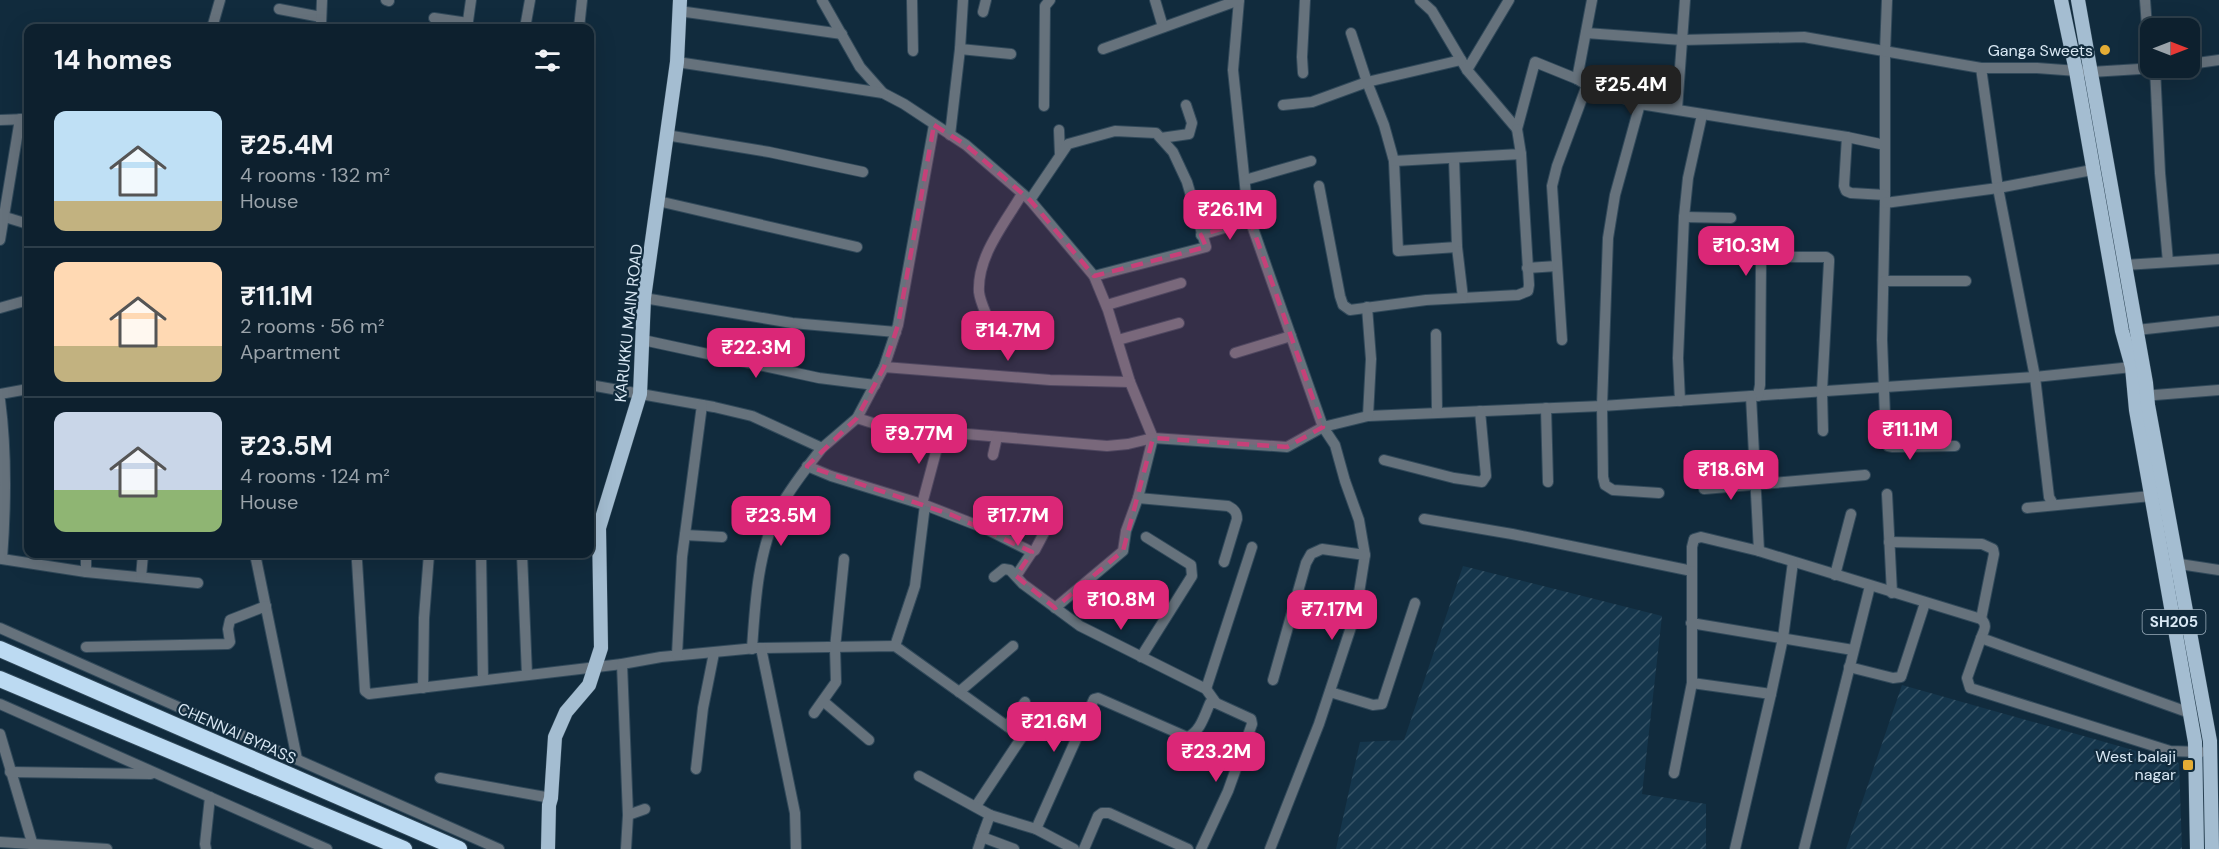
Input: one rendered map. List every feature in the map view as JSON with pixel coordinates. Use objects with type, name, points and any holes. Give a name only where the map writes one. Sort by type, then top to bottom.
[{"type":"highway","name":"CHENNAI BYPASS","points":[[0,649],[459,849]]},
{"type":"highway","points":[[0,679],[404,849]]},
{"type":"main road","name":"SH205","points":[[2061,0],[2076,71],[2122,331],[2132,367],[2143,392],[2171,563],[2190,713],[2215,797],[2212,849]]},
{"type":"main road","points":[[2078,0],[2137,330],[2143,392]]},
{"type":"main road","name":"KARUKKU MAIN ROAD","points":[[548,849],[555,737],[566,712],[589,685],[601,648],[600,528],[640,394],[645,298],[676,62],[679,5]]},
{"type":"main road","name":"SH205","points":[[2143,392],[2151,496],[2171,563],[2210,741],[2203,752],[2197,849]]},
{"type":"street","points":[[213,24],[220,0]]},
{"type":"street","points":[[279,9],[321,21],[322,0]]},
{"type":"street","points":[[468,24],[471,0]]},
{"type":"street","points":[[526,24],[530,0]]},
{"type":"street","points":[[579,24],[582,0]]},
{"type":"street","points":[[822,0],[860,66],[883,93]]},
{"type":"street","points":[[912,0],[913,51]]},
{"type":"street","points":[[950,135],[963,0]]},
{"type":"street","points":[[982,12],[986,0]]},
{"type":"street","points":[[1044,106],[1046,6],[1050,0]]},
{"type":"street","points":[[1155,0],[1162,27]]},
{"type":"street","points":[[1103,49],[1162,27],[1213,4],[1239,0],[1233,70],[1250,220],[1323,427],[1335,445],[1359,520],[1365,555],[1356,612],[1319,724],[1270,849]]},
{"type":"street","points":[[1303,73],[1305,0]]},
{"type":"street","points":[[1420,0],[1432,11],[1467,70],[1517,129]]},
{"type":"street","points":[[1432,11],[1439,0]]},
{"type":"street","points":[[1467,70],[1509,0]]},
{"type":"street","points":[[1562,340],[1552,186],[1582,82],[1586,33],[1592,0]]},
{"type":"street","points":[[1677,109],[1685,0]]},
{"type":"street","points":[[1887,0],[1884,281],[1886,441],[1888,446],[1893,447],[1955,446]]},
{"type":"street","points":[[2145,0],[2147,18]]},
{"type":"street","points":[[679,5],[842,34]]},
{"type":"street","points":[[434,18],[460,24]]},
{"type":"street","points":[[1351,33],[1394,160],[1398,251],[1457,247]]},
{"type":"street","points":[[1586,33],[1682,40],[1804,37],[1981,68],[2037,68],[2091,72],[2140,69]]},
{"type":"street","points":[[960,49],[1011,54]]},
{"type":"street","points":[[1283,105],[1312,102],[1367,82],[1461,60]]},
{"type":"street","points":[[2200,63],[2219,60]]},
{"type":"street","points":[[676,62],[883,93],[904,104],[966,145],[1026,197],[1094,276],[1107,305],[1130,382],[1153,438],[1138,498],[1127,528],[1123,551],[1054,608]]},
{"type":"street","points":[[1319,186],[1340,296],[1343,305],[1350,310],[1463,298],[1518,296],[1528,291],[1521,154],[1517,129],[1535,62],[1640,104],[1847,137],[1885,146]]},
{"type":"street","points":[[1981,68],[1998,188],[2036,377],[2049,497],[2054,504]]},
{"type":"street","points":[[2154,78],[2168,262]]},
{"type":"street","points":[[1640,104],[1611,218],[1606,284],[1602,406],[1603,477],[1605,485],[1613,490],[1659,493]]},
{"type":"street","points":[[1161,138],[1189,134],[1192,123],[1186,105]]},
{"type":"street","points":[[1680,401],[1678,358],[1684,217],[1688,178],[1702,115]]},
{"type":"street","points":[[0,120],[24,119],[0,240]]},
{"type":"street","points":[[796,849],[795,813],[756,649],[755,601],[769,537],[778,511],[807,466],[822,448],[857,418],[884,367],[896,332],[934,125]]},
{"type":"street","points":[[1059,130],[1060,155]]},
{"type":"street","points":[[988,319],[979,295],[980,273],[986,256],[1026,197],[1068,144],[1115,131],[1156,133],[1173,152],[1187,182],[1206,247],[1094,276]]},
{"type":"street","points":[[666,135],[769,152],[863,172]]},
{"type":"street","points":[[1847,137],[1844,186],[1846,191],[1885,199],[1998,188],[2092,170]]},
{"type":"street","points":[[1394,160],[1521,154]]},
{"type":"street","points":[[1454,158],[1457,247],[1463,298]]},
{"type":"street","points":[[1245,180],[1311,161]]},
{"type":"street","points":[[658,201],[857,247]]},
{"type":"street","points":[[4,217],[24,223]]},
{"type":"street","points":[[1684,217],[1731,218]]},
{"type":"street","points":[[1201,235],[1250,220]]},
{"type":"street","points":[[1759,551],[1755,396],[1760,385],[1760,264],[1764,257],[1826,257],[1829,259],[1822,391],[1823,431]]},
{"type":"street","points":[[2125,265],[2219,259]]},
{"type":"street","points":[[1527,268],[1557,266]]},
{"type":"street","points":[[1884,281],[1966,281]]},
{"type":"street","points":[[1107,305],[1181,283]]},
{"type":"street","points":[[645,298],[792,323],[896,332]]},
{"type":"street","points":[[0,308],[24,301]]},
{"type":"street","points":[[1367,307],[1371,359],[1368,416]]},
{"type":"street","points":[[2137,330],[2219,321]]},
{"type":"street","points":[[1118,340],[1179,322]]},
{"type":"street","points":[[1436,334],[1437,413]]},
{"type":"street","points":[[1235,353],[1291,336]]},
{"type":"street","points":[[643,340],[819,378],[874,385]]},
{"type":"street","points":[[884,367],[1050,380],[1130,382]]},
{"type":"street","points":[[857,418],[880,426],[941,433],[1107,446],[1153,438],[1287,447],[1323,427],[1368,416],[1680,401],[2036,377],[2132,367]]},
{"type":"street","points":[[594,386],[752,416],[822,448]]},
{"type":"street","points":[[0,394],[24,390]]},
{"type":"street","points":[[2143,392],[2219,390]]},
{"type":"street","points":[[0,400],[6,503],[1,559],[86,572],[198,583]]},
{"type":"street","points":[[677,655],[682,557],[702,405]]},
{"type":"street","points":[[1546,408],[1548,482]]},
{"type":"street","points":[[1383,460],[1454,478],[1482,482],[1486,476],[1480,411]]},
{"type":"street","points":[[895,646],[915,586],[923,505],[941,433]]},
{"type":"street","points":[[993,455],[997,437]]},
{"type":"street","points":[[807,466],[984,528],[1032,552]]},
{"type":"street","points":[[1704,489],[1865,474]]},
{"type":"street","points":[[1887,494],[1892,593]]},
{"type":"street","points":[[2027,508],[2151,496]]},
{"type":"street","points":[[1138,498],[1228,506],[1233,509],[1237,514],[1237,519],[1224,562]]},
{"type":"street","points":[[1835,575],[1851,514]]},
{"type":"street","points":[[1424,519],[1512,534],[1692,571]]},
{"type":"street","points":[[1016,576],[1044,533]]},
{"type":"street","points":[[685,535],[722,537]]},
{"type":"street","points":[[1141,657],[1192,576],[1191,565],[1146,537]]},
{"type":"street","points":[[1674,773],[1692,683],[1692,547],[1694,539],[1701,537],[1759,551],[1981,619],[1986,627],[1967,678],[1970,688],[2170,751],[2203,752]]},
{"type":"street","points":[[1889,542],[1982,544],[1992,549],[1994,554],[1981,619]]},
{"type":"street","points":[[1206,689],[1252,547]]},
{"type":"street","points":[[1273,680],[1306,563],[1311,554],[1322,549],[1365,555]]},
{"type":"street","points":[[86,558],[86,572]]},
{"type":"street","points":[[141,577],[143,558]]},
{"type":"street","points":[[256,558],[297,759]]},
{"type":"street","points":[[423,688],[424,618],[429,558]]},
{"type":"street","points":[[481,558],[483,680]]},
{"type":"street","points":[[522,558],[527,675]]},
{"type":"street","points":[[814,713],[836,682],[835,648],[844,559]]},
{"type":"street","points":[[357,561],[366,693],[622,664],[677,655],[756,649],[895,646],[1022,737],[976,806]]},
{"type":"street","points":[[1735,849],[1783,638],[1793,562]]},
{"type":"street","points":[[2171,563],[2219,570]]},
{"type":"street","points":[[994,577],[1004,569],[1010,570],[1023,584],[1080,626],[1206,689],[1216,703]]},
{"type":"street","points":[[1804,849],[1870,586]]},
{"type":"street","points":[[1330,692],[1373,705],[1382,704],[1415,603]]},
{"type":"street","points":[[1849,667],[1893,678],[1901,677],[1925,603]]},
{"type":"street","points":[[86,647],[228,644],[230,642],[228,628],[230,620],[266,606]]},
{"type":"street","points":[[1691,623],[1853,650]]},
{"type":"street","points":[[0,628],[499,849]]},
{"type":"street","points":[[1981,638],[2190,713]]},
{"type":"street","points":[[959,692],[1012,646]]},
{"type":"street","points":[[696,769],[703,708],[714,653]]},
{"type":"street","points":[[622,664],[628,815],[626,849]]},
{"type":"street","points":[[1692,683],[1771,694]]},
{"type":"street","points":[[1036,829],[1094,699],[1098,698],[1187,737],[1197,730],[1210,703],[1216,703],[1251,719],[1252,724],[1228,791],[1201,849]]},
{"type":"street","points":[[823,701],[869,740]]},
{"type":"street","points":[[1007,726],[1025,702]]},
{"type":"street","points":[[0,704],[327,849]]},
{"type":"street","points":[[0,734],[6,768],[33,846]]},
{"type":"street","points":[[6,768],[156,774]]},
{"type":"street","points":[[919,776],[990,815],[1036,829],[1074,849]]},
{"type":"street","points":[[440,778],[551,798]]},
{"type":"street","points":[[206,849],[210,797]]},
{"type":"street","points":[[628,815],[645,809]]},
{"type":"street","points":[[1084,849],[1098,816],[1102,813],[1109,813],[1188,849]]},
{"type":"street","points":[[978,849],[990,815]]},
{"type":"street","points":[[982,837],[1014,849]]},
{"type":"street","points":[[0,842],[33,846],[107,849]]},
{"type":"highlighted area","points":[[934,125],[966,145],[1030,200],[1094,276],[1206,247],[1201,235],[1250,220],[1323,427],[1287,447],[1153,438],[1123,551],[1055,608],[1016,576],[1032,552],[952,515],[807,466],[857,418],[884,367],[898,325]]},
{"type":"shaded area","points":[[1463,566],[1662,616],[1642,794],[1706,804],[1706,849],[1336,849],[1360,742],[1404,740]]},
{"type":"shaded area","points":[[1902,685],[2179,763],[2182,849],[1846,849]]},
{"type":"place","name":"Ganga Sweets","points":[[2105,50]]},
{"type":"place","name":"West balaji nagar","points":[[2188,765]]}]
